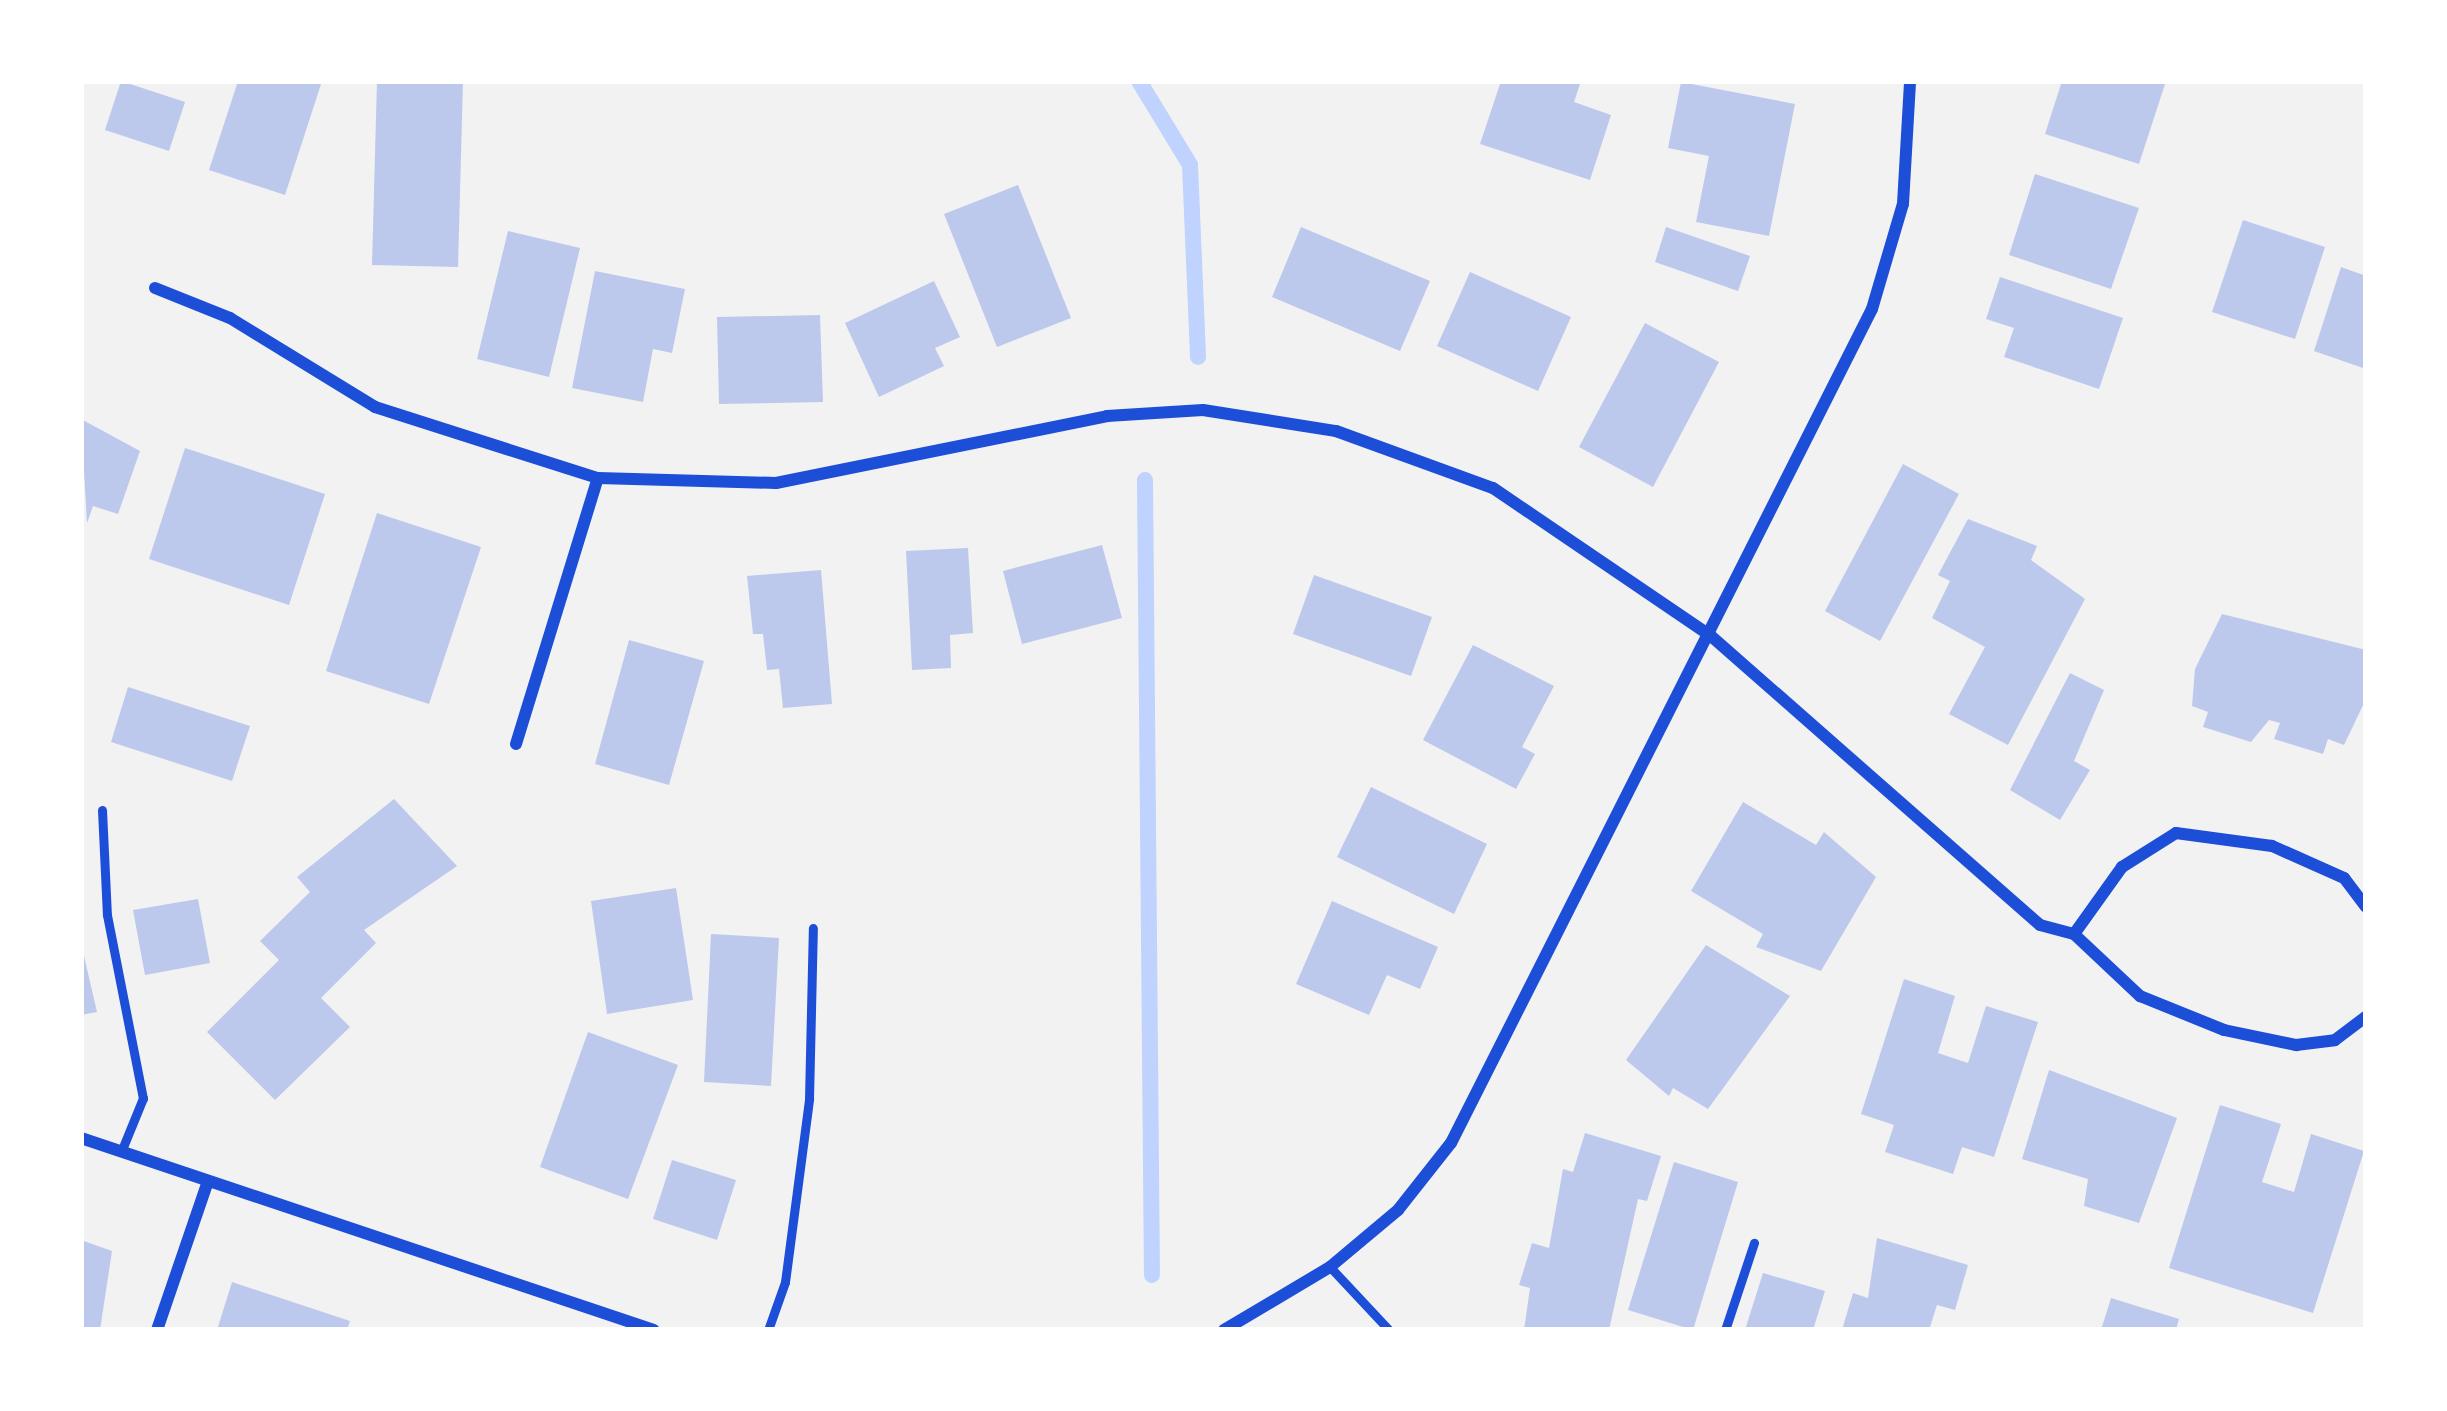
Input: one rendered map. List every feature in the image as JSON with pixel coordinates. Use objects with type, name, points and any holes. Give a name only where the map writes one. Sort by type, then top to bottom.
[{"type":"street","points":[[1224,1330],[1330,1267],[1398,1210],[1451,1143],[1711,636],[1879,292],[1903,204],[1910,81]]},
{"type":"street","points":[[155,288],[230,318],[375,407],[598,478],[776,483],[1107,416],[1203,410],[1336,431],[1493,488],[1711,636],[2040,925],[2074,934],[2140,996],[2224,1030],[2296,1045],[2335,1040],[2366,1016]]},
{"type":"street","points":[[516,743],[598,478]]},
{"type":"street","points":[[2074,934],[2122,867],[2176,833],[2272,846],[2344,878],[2366,907]]},
{"type":"street","points":[[81,1138],[649,1329]]},
{"type":"street","points":[[157,1330],[208,1180]]},
{"type":"lane","points":[[103,810],[106,915],[143,1098],[121,1152]]},
{"type":"lane","points":[[768,1330],[785,1282],[809,1099],[813,928]]},
{"type":"lane","points":[[1725,1330],[1754,1243]]},
{"type":"lane","points":[[1330,1267],[1389,1330]]},
{"type":"building","points":[[121,81],[185,102],[169,151],[105,130]]},
{"type":"building","points":[[238,81],[322,81],[285,195],[209,170]]},
{"type":"building","points":[[377,81],[463,81],[458,267],[372,265]]},
{"type":"building","points":[[1501,81],[1581,81],[1574,102],[1611,115],[1590,180],[1480,144]]},
{"type":"building","points":[[2062,81],[2165,84],[2139,164],[2045,134]]},
{"type":"building","points":[[1681,82],[1795,104],[1769,236],[1696,222],[1709,156],[1668,148]]},
{"type":"building","points":[[2035,174],[2139,208],[2111,289],[2009,255]]},
{"type":"building","points":[[1018,185],[1071,318],[997,347],[944,214]]},
{"type":"building","points":[[2243,220],[2325,247],[2295,339],[2212,312]]},
{"type":"building","points":[[1301,227],[1430,281],[1400,351],[1272,297]]},
{"type":"building","points":[[1666,227],[1750,256],[1738,291],[1655,262]]},
{"type":"building","points":[[508,231],[580,248],[549,377],[477,359]]},
{"type":"building","points":[[2341,267],[2366,276],[2366,369],[2314,351]]},
{"type":"building","points":[[595,271],[685,289],[672,353],[653,349],[643,402],[572,388]]},
{"type":"building","points":[[1470,272],[1571,317],[1538,391],[1437,346]]},
{"type":"building","points":[[2000,277],[2123,318],[2099,389],[2004,357],[2014,328],[1986,319]]},
{"type":"building","points":[[934,281],[960,337],[935,348],[944,366],[879,397],[845,323]]},
{"type":"building","points":[[820,315],[823,402],[719,404],[717,317]]},
{"type":"building","points":[[1645,323],[1719,362],[1653,487],[1579,447]]},
{"type":"building","points":[[81,419],[140,451],[118,514],[93,506],[87,523]]},
{"type":"building","points":[[185,448],[325,494],[289,605],[149,559]]},
{"type":"building","points":[[1903,464],[1959,494],[1880,641],[1825,611]]},
{"type":"building","points":[[377,513],[481,547],[429,704],[326,671]]},
{"type":"building","points":[[1968,519],[2037,546],[2031,560],[2085,599],[2008,745],[1949,714],[1985,647],[1932,618],[1950,581],[1938,575]]},
{"type":"building","points":[[1102,545],[1122,618],[1022,644],[1003,571]]},
{"type":"building","points":[[968,548],[973,633],[950,635],[951,668],[912,670],[906,551]]},
{"type":"building","points":[[821,570],[832,704],[783,708],[779,669],[767,670],[763,634],[753,634],[747,576]]},
{"type":"building","points":[[1314,575],[1432,617],[1411,676],[1293,634]]},
{"type":"building","points":[[2222,614],[2366,650],[2366,699],[2344,745],[2328,739],[2323,754],[2274,739],[2280,723],[2269,720],[2251,742],[2203,727],[2208,712],[2192,706],[2195,669]]},
{"type":"building","points":[[629,640],[704,661],[669,785],[595,764]]},
{"type":"building","points":[[1473,645],[1554,686],[1522,747],[1535,754],[1516,789],[1423,740]]},
{"type":"building","points":[[2070,673],[2104,690],[2074,761],[2090,770],[2060,820],[2010,790]]},
{"type":"building","points":[[128,687],[250,726],[232,781],[111,742]]},
{"type":"building","points":[[1371,787],[1487,844],[1454,914],[1337,857]]},
{"type":"building","points":[[394,799],[457,866],[364,930],[376,943],[321,998],[350,1027],[275,1100],[207,1032],[279,960],[260,941],[310,892],[297,877]]},
{"type":"building","points":[[1743,802],[1816,845],[1824,832],[1876,877],[1821,971],[1756,947],[1763,934],[1691,891]]},
{"type":"building","points":[[676,888],[693,1000],[607,1014],[591,901]]},
{"type":"building","points":[[198,899],[210,963],[145,975],[133,910]]},
{"type":"building","points":[[1332,901],[1438,947],[1420,989],[1387,975],[1369,1015],[1296,984]]},
{"type":"building","points":[[711,934],[779,938],[771,1086],[704,1082]]},
{"type":"building","points":[[81,943],[97,1012],[81,1015]]},
{"type":"building","points":[[1706,945],[1790,996],[1708,1109],[1673,1088],[1669,1096],[1626,1060]]},
{"type":"building","points":[[1904,979],[1955,996],[1938,1053],[1968,1063],[1986,1006],[2038,1022],[1994,1157],[1962,1147],[1953,1174],[1885,1152],[1894,1125],[1861,1114]]},
{"type":"building","points":[[588,1032],[678,1065],[628,1199],[540,1167]]},
{"type":"building","points":[[2049,1070],[2177,1118],[2139,1223],[2084,1206],[2088,1179],[2022,1159]]},
{"type":"building","points":[[2220,1105],[2281,1124],[2262,1182],[2294,1192],[2311,1134],[2364,1151],[2313,1313],[2169,1268]]},
{"type":"building","points":[[1585,1133],[1661,1156],[1647,1201],[1638,1199],[1609,1330],[1524,1330],[1530,1288],[1519,1285],[1532,1243],[1549,1248],[1563,1169],[1573,1172]]},
{"type":"building","points":[[672,1160],[736,1180],[717,1240],[653,1219]]},
{"type":"building","points":[[1674,1162],[1738,1182],[1693,1330],[1628,1310]]},
{"type":"building","points":[[1877,1238],[1968,1265],[1955,1310],[1937,1305],[1929,1330],[1842,1330],[1853,1293],[1868,1298]]},
{"type":"building","points":[[81,1240],[112,1251],[100,1330],[81,1330]]},
{"type":"building","points":[[1763,1273],[1825,1291],[1813,1330],[1745,1330]]},
{"type":"building","points":[[232,1282],[350,1321],[347,1330],[217,1330]]},
{"type":"building","points":[[2111,1298],[2179,1319],[2176,1330],[2101,1330]]},
{"type":"waterway","points":[[1139,81],[1190,165],[1198,357]]},
{"type":"waterway","points":[[1145,480],[1152,1275]]}]
